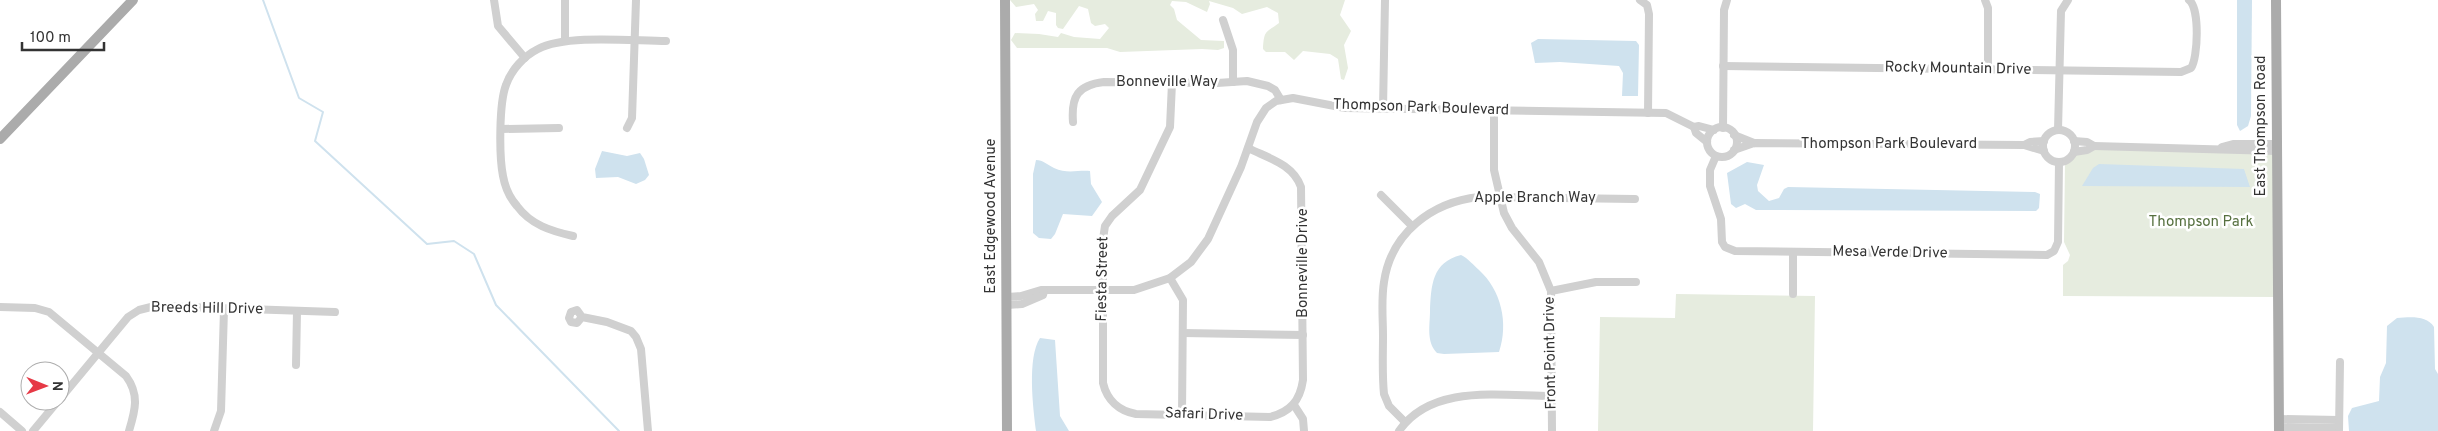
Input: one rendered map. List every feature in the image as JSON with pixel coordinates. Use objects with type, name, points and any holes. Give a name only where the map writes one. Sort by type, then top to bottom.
[{"type":"main road","points":[[0,139],[133,0]]},
{"type":"main road","name":"East Edgewood Avenue","points":[[1005,0],[1007,431]]},
{"type":"main road","name":"East Thompson Road","points":[[2276,0],[2279,426]]},
{"type":"street","points":[[494,0],[498,26],[525,58]]},
{"type":"street","points":[[564,0],[565,41]]},
{"type":"street","points":[[628,128],[632,118],[636,0]]},
{"type":"street","points":[[1383,109],[1385,0]]},
{"type":"street","points":[[1723,128],[1724,10],[1727,0]]},
{"type":"street","points":[[1985,0],[1988,8],[1988,70]]},
{"type":"street","points":[[2058,162],[2068,159],[2074,152],[2074,141],[2067,132],[2058,130],[2061,11],[2067,1]]},
{"type":"street","points":[[1643,2],[1649,14],[1648,113]]},
{"type":"street","name":"Rocky Mountain Drive","points":[[1723,66],[2181,72],[2192,67],[2195,58],[2196,12],[2192,2]]},
{"type":"street","points":[[1223,20],[1233,50],[1233,82]]},
{"type":"street","points":[[573,236],[539,225],[516,206],[507,189],[503,174],[502,104],[510,75],[525,58],[541,47],[565,41],[666,41]]},
{"type":"street","name":"Bonneville Way","points":[[1073,122],[1072,108],[1075,98],[1087,86],[1104,82],[1247,81],[1268,86],[1275,90],[1282,100]]},
{"type":"street","name":"Fiesta Street","points":[[1115,404],[1109,397],[1103,383],[1102,291],[1105,226],[1112,216],[1140,190],[1170,127],[1172,83]]},
{"type":"street","name":"Thompson Park Boulevard","points":[[1282,100],[1294,98],[1330,107],[1383,109],[1666,113],[1694,127],[1699,126],[1714,130]]},
{"type":"street","points":[[1007,301],[1036,290],[1134,290],[1170,278],[1191,262],[1203,248],[1241,167],[1260,115],[1266,108],[1282,100]]},
{"type":"street","name":"Front Point Drive","points":[[1494,111],[1494,161],[1499,197],[1507,220],[1539,262],[1551,291],[1552,431]]},
{"type":"street","name":"Thompson Park Boulevard","points":[[1694,127],[1696,132],[1707,142]]},
{"type":"street","points":[[502,129],[559,128]]},
{"type":"street","points":[[1723,128],[1731,131],[1734,135],[1736,142],[1734,150],[1726,156],[1716,156],[1709,150],[1707,142],[1714,130],[1723,128]]},
{"type":"street","name":"Thompson Park Boulevard","points":[[2024,145],[2030,142],[2044,141],[2049,133],[2058,130]]},
{"type":"street","name":"Thompson Park Boulevard","points":[[1734,135],[1754,143]]},
{"type":"street","points":[[2044,141],[2044,150]]},
{"type":"street","points":[[2074,141],[2087,142],[2094,146],[2216,148],[2233,144],[2276,148]]},
{"type":"street","name":"Thompson Park Boulevard","points":[[1734,150],[1754,143],[2024,145],[2044,150],[2049,158],[2058,162]]},
{"type":"street","points":[[2074,152],[2087,150],[2094,146]]},
{"type":"street","name":"Bonneville Drive","points":[[1248,148],[1287,167],[1296,175],[1302,186],[1304,380],[1294,405]]},
{"type":"street","name":"Mesa Verde Drive","points":[[1716,156],[1710,170],[1710,182],[1720,215],[1721,238],[1725,247],[1735,252],[2044,255],[2054,251],[2058,242],[2058,162]]},
{"type":"street","points":[[1381,195],[1412,226]]},
{"type":"street","name":"Apple Branch Way","points":[[1405,422],[1389,406],[1384,394],[1383,293],[1390,259],[1412,226],[1430,212],[1453,202],[1479,197],[1635,199]]},
{"type":"street","points":[[1793,252],[1793,294]]},
{"type":"street","points":[[1170,278],[1183,300],[1182,414]]},
{"type":"street","points":[[1551,291],[1596,282],[1636,282]]},
{"type":"street","name":"Breeds Hill Drive","points":[[70,387],[128,317],[144,308],[155,306],[335,312]]},
{"type":"street","points":[[0,307],[36,308],[49,312],[126,376],[133,387],[136,405],[129,431]]},
{"type":"street","points":[[214,431],[221,411],[224,309]]},
{"type":"street","points":[[296,365],[298,311]]},
{"type":"street","points":[[582,316],[624,328],[636,337],[641,350],[648,431]]},
{"type":"street","points":[[1183,333],[1304,335]]},
{"type":"street","points":[[2279,426],[2339,426],[2340,362]]},
{"type":"street","points":[[1400,431],[1405,422],[1433,403],[1456,397],[1552,396]]},
{"type":"street","name":"Safari Drive","points":[[1115,404],[1134,413],[1270,417],[1281,414],[1294,405]]},
{"type":"street","points":[[1294,405],[1303,419],[1304,431]]},
{"type":"street","name":"Breeds Hill Drive","points":[[33,431],[50,411]]},
{"type":"street","points":[[0,412],[22,431]]},
{"type":"green space","points":[[1010,0],[1345,0],[1340,15],[1351,31],[1344,45],[1348,68],[1344,80],[1341,79],[1338,59],[1330,54],[1303,51],[1294,60],[1285,52],[1266,52],[1263,49],[1264,38],[1268,30],[1279,23],[1278,13],[1267,7],[1242,14],[1233,8],[1209,1],[1210,4],[1207,12],[1186,2],[1172,1],[1170,5],[1174,9],[1177,20],[1201,40],[1224,41],[1224,48],[1218,50],[1120,52],[1107,48],[1017,48],[1011,40],[1015,33],[1058,37],[1061,33],[1074,37],[1100,39],[1109,28],[1105,24],[1095,26],[1091,23],[1088,9],[1079,6],[1063,29],[1058,28],[1056,25],[1056,13],[1048,11],[1043,21],[1036,21],[1035,14],[1038,10],[1034,4],[1016,7]]},
{"type":"green space","name":"Thompson Park","points":[[2094,146],[2276,151],[2277,297],[2063,296],[2063,265],[2068,261],[2070,255],[2064,242],[2065,161],[2073,155]]},
{"type":"green space","points":[[1676,294],[1815,296],[1813,431],[1598,431],[1600,317],[1675,318]]},
{"type":"water","points":[[2237,0],[2252,0],[2251,116],[2248,126],[2240,131],[2237,125]]},
{"type":"water","points":[[1538,39],[1636,41],[1639,45],[1638,96],[1622,96],[1623,73],[1619,66],[1560,62],[1535,63],[1531,43]]},
{"type":"water","points":[[602,151],[627,156],[640,153],[649,175],[645,180],[636,184],[618,177],[596,178],[595,169]]},
{"type":"water","points":[[1036,160],[1063,171],[1090,171],[1091,184],[1102,202],[1092,216],[1063,214],[1051,239],[1039,238],[1033,233],[1033,174]]},
{"type":"water","points":[[1747,162],[1764,165],[1757,185],[1758,191],[1769,201],[1779,198],[1784,189],[1788,187],[2035,192],[2040,194],[2039,208],[2036,211],[1756,210],[1745,204],[1736,208],[1731,204],[1727,173]]},
{"type":"water","points":[[2099,164],[2244,169],[2250,187],[2082,186],[2093,168]]},
{"type":"water","points":[[1461,255],[1469,260],[1487,278],[1498,297],[1503,319],[1502,341],[1499,352],[1444,354],[1437,353],[1431,344],[1429,333],[1430,302],[1435,276],[1444,263],[1451,258]]},
{"type":"water","points":[[2413,317],[2423,319],[2427,320],[2434,327],[2435,369],[2438,374],[2438,431],[2349,431],[2348,416],[2352,408],[2379,401],[2380,377],[2386,363],[2387,326],[2397,318]]},
{"type":"water","points":[[1040,338],[1055,340],[1060,416],[1069,431],[1036,431],[1032,370],[1033,358]]},
{"type":"waterway","points":[[263,0],[299,98],[323,112],[315,141],[427,244],[454,241],[474,254],[496,305],[619,431]]}]
